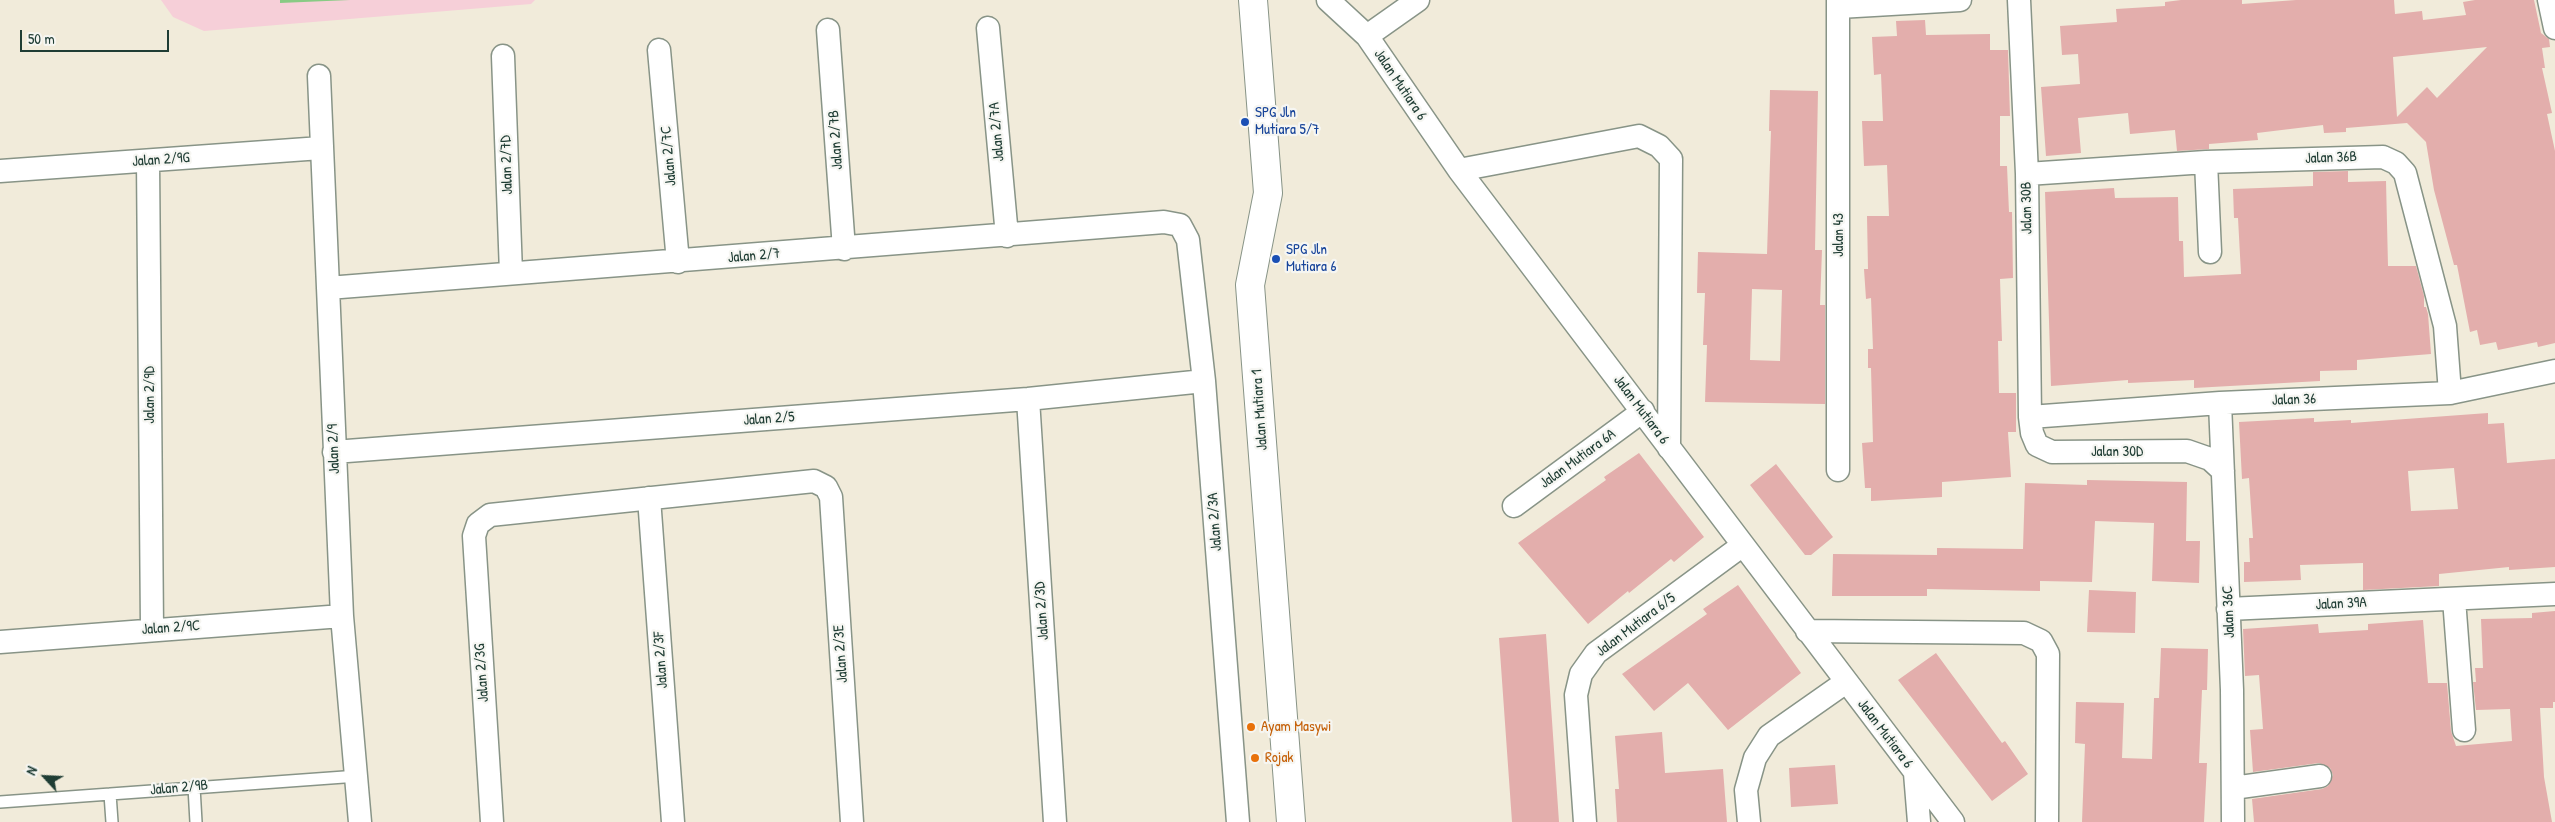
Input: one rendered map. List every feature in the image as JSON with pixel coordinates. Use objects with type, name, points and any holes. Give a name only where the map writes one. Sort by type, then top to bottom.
[{"type":"street","name":"Jalan Mutiara 1","points":[[1253,0],[1268,192],[1250,285],[1291,822]]},
{"type":"street","name":"Jalan Mutiara 6","points":[[1328,0],[1367,36],[1459,170],[1643,411],[1914,774],[1953,822]]},
{"type":"street","points":[[1367,36],[1418,0]]},
{"type":"street","points":[[1839,4],[1960,0]]},
{"type":"street","name":"Jalan 30B","points":[[2019,0],[2027,174],[2030,417]]},
{"type":"street","points":[[2549,0],[2555,28]]},
{"type":"street","name":"Jalan 43","points":[[1838,470],[1839,4]]},
{"type":"street","name":"Jalan 2/7A","points":[[988,28],[1007,236]]},
{"type":"street","name":"Jalan 2/7B","points":[[828,30],[844,249]]},
{"type":"street","name":"Jalan 2/7C","points":[[659,50],[678,262]]},
{"type":"street","name":"Jalan 2/7D","points":[[503,56],[511,273]]},
{"type":"street","name":"Jalan 2/9","points":[[319,76],[342,616],[358,776],[360,822]]},
{"type":"street","points":[[1459,170],[1639,136],[1658,146],[1671,159],[1669,448]]},
{"type":"street","name":"Jalan 2/9G","points":[[0,171],[321,148]]},
{"type":"street","name":"Jalan 36B","points":[[2027,174],[2206,162],[2383,157],[2396,163],[2406,173],[2445,326],[2450,393]]},
{"type":"street","name":"Jalan 2/9D","points":[[148,160],[152,629]]},
{"type":"street","points":[[2206,162],[2210,252]]},
{"type":"street","name":"Jalan 2/7","points":[[328,288],[844,249],[1164,222],[1180,225]]},
{"type":"street","name":"Jalan 2/3A","points":[[1180,225],[1188,240],[1204,381],[1238,822]]},
{"type":"street","name":"Jalan 36","points":[[2030,417],[2220,403],[2450,393],[2555,371]]},
{"type":"street","name":"Jalan 2/5","points":[[334,452],[1028,399],[1204,381]]},
{"type":"street","name":"Jalan 2/3D","points":[[1028,399],[1056,822]]},
{"type":"street","name":"Jalan 36C","points":[[2220,403],[2228,609],[2233,822]]},
{"type":"street","name":"Jalan Mutiara 6A","points":[[1514,506],[1643,411]]},
{"type":"street","name":"Jalan 30D","points":[[2030,417],[2036,445],[2052,452],[2187,451],[2210,459],[2223,472]]},
{"type":"street","name":"Jalan 2/3E","points":[[649,498],[814,481],[826,487],[831,497],[852,822]]},
{"type":"street","name":"Jalan 2/3G","points":[[492,822],[474,536],[478,524],[490,515],[649,498]]},
{"type":"street","name":"Jalan 2/3F","points":[[649,498],[673,822]]},
{"type":"street","name":"Jalan Mutiara 6/5","points":[[1585,822],[1576,695],[1581,674],[1596,654],[1743,545]]},
{"type":"street","name":"Jalan 39A","points":[[2228,609],[2555,594]]},
{"type":"street","points":[[2454,599],[2464,730]]},
{"type":"street","name":"Jalan 2/9C","points":[[0,642],[342,616]]},
{"type":"street","points":[[1807,631],[2024,633],[2041,641],[2048,654],[2047,822]]},
{"type":"street","points":[[1749,822],[1746,790],[1755,758],[1769,736],[1846,682]]},
{"type":"street","points":[[1914,774],[1919,822]]},
{"type":"street","points":[[2232,788],[2320,776]]},
{"type":"lane","name":"Jalan 2/9B","points":[[0,802],[358,776]]},
{"type":"lane","points":[[194,787],[196,822]]},
{"type":"lane","points":[[110,794],[112,822]]},
{"type":"shaded area","points":[[161,0],[535,0],[531,4],[204,31],[173,17]]},
{"type":"green space","points":[[280,0],[350,0],[280,3]]},
{"type":"building","points":[[2181,0],[2242,0],[2242,4],[2296,0],[2394,0],[2395,14],[2422,11],[2423,20],[2466,15],[2463,2],[2475,0],[2534,0],[2541,33],[2549,39],[2550,47],[2542,48],[2545,68],[2542,68],[2552,113],[2547,114],[2555,151],[2555,343],[2538,347],[2537,342],[2498,350],[2496,342],[2480,345],[2477,330],[2470,332],[2457,265],[2454,265],[2434,190],[2426,142],[2407,123],[2346,128],[2346,132],[2324,133],[2323,125],[2257,133],[2258,140],[2209,144],[2209,149],[2177,151],[2175,130],[2130,134],[2128,113],[2078,118],[2081,153],[2046,156],[2041,87],[2080,84],[2078,54],[2062,55],[2060,26],[2117,22],[2116,9],[2165,6],[2165,2]],"holes":[[[2487,47],[2437,98],[2427,87],[2397,117],[2393,57]]]},
{"type":"building","points":[[1925,20],[1926,35],[1990,34],[1990,50],[2008,50],[2010,116],[2000,116],[2000,166],[2007,166],[2009,212],[2012,212],[2013,278],[2000,279],[2002,341],[1998,341],[1999,393],[2016,393],[2016,432],[2008,432],[2011,477],[1942,482],[1942,497],[1871,501],[1871,488],[1865,488],[1862,443],[1873,442],[1871,368],[1868,368],[1868,349],[1873,349],[1871,298],[1866,299],[1864,269],[1868,269],[1867,216],[1889,216],[1887,165],[1864,166],[1862,121],[1883,121],[1881,74],[1874,75],[1872,37],[1897,36],[1896,21]]},
{"type":"building","points":[[1770,90],[1818,91],[1815,250],[1822,250],[1820,305],[1825,305],[1825,404],[1705,402],[1707,345],[1703,345],[1705,293],[1697,293],[1698,252],[1767,254],[1771,131],[1769,131]],"holes":[[[1752,289],[1782,290],[1780,361],[1750,360]]]},
{"type":"building","points":[[2348,171],[2348,182],[2386,181],[2388,266],[2416,266],[2424,296],[2424,307],[2426,307],[2428,314],[2431,354],[2357,360],[2357,370],[2320,371],[2320,381],[2194,388],[2194,380],[2128,383],[2128,380],[2051,386],[2045,192],[2114,188],[2115,198],[2178,197],[2179,241],[2183,241],[2184,277],[2241,274],[2238,218],[2234,218],[2233,189],[2313,186],[2313,172]]},
{"type":"building","points":[[2488,413],[2488,424],[2504,423],[2507,463],[2555,459],[2555,567],[2509,570],[2509,567],[2439,574],[2439,586],[2363,590],[2363,563],[2300,565],[2301,580],[2244,582],[2244,562],[2250,562],[2249,538],[2253,538],[2249,478],[2242,479],[2239,422],[2314,418],[2314,422],[2351,420],[2351,423]],"holes":[[[2454,468],[2458,509],[2411,511],[2408,471]]]},
{"type":"building","points":[[1639,453],[1704,537],[1674,562],[1671,559],[1629,593],[1628,591],[1588,624],[1518,543],[1606,480],[1604,477]]},
{"type":"building","points":[[1776,464],[1833,537],[1811,555],[1805,555],[1750,485]]},
{"type":"building","points":[[2087,480],[2187,482],[2186,541],[2200,541],[2199,583],[2152,581],[2154,523],[2095,521],[2092,582],[2040,581],[2040,591],[1927,589],[1927,596],[1832,596],[1833,554],[1937,555],[1937,548],[2023,549],[2025,483],[2087,485]]},
{"type":"building","points":[[1738,585],[1801,673],[1728,730],[1688,683],[1654,711],[1622,674],[1707,614],[1703,609]]},
{"type":"building","points":[[2089,590],[2136,592],[2135,633],[2087,632]]},
{"type":"building","points":[[2555,611],[2555,702],[2553,702],[2553,708],[2540,708],[2544,777],[2552,822],[2254,822],[2252,799],[2322,789],[2328,786],[2333,775],[2330,768],[2319,763],[2253,772],[2250,730],[2263,729],[2259,675],[2245,676],[2243,629],[2318,624],[2319,633],[2368,630],[2368,624],[2423,620],[2428,683],[2447,683],[2451,731],[2456,746],[2512,741],[2510,709],[2476,710],[2473,682],[2476,682],[2475,668],[2483,668],[2481,619],[2532,618],[2532,613]]},
{"type":"building","points":[[1546,634],[1559,822],[1512,822],[1499,638]]},
{"type":"building","points":[[2161,648],[2208,649],[2207,690],[2202,690],[2199,763],[2207,763],[2204,822],[2082,822],[2085,744],[2075,743],[2076,702],[2124,703],[2122,758],[2152,759],[2154,698],[2159,698]]},
{"type":"building","points":[[1936,653],[2002,743],[2005,741],[2028,774],[1992,801],[1898,680]]},
{"type":"building","points":[[1662,732],[1665,773],[1723,769],[1727,822],[1617,822],[1615,789],[1619,789],[1615,736]]},
{"type":"building","points":[[1835,765],[1838,804],[1791,807],[1789,768]]},
{"type":"place","name":"SPG Jln Mutiara 5/7","points":[[1245,122]]},
{"type":"place","name":"SPG Jln Mutiara 6","points":[[1276,259]]},
{"type":"place","name":"Ayam Masywi","points":[[1251,727]]},
{"type":"place","name":"Rojak","points":[[1255,758]]}]
